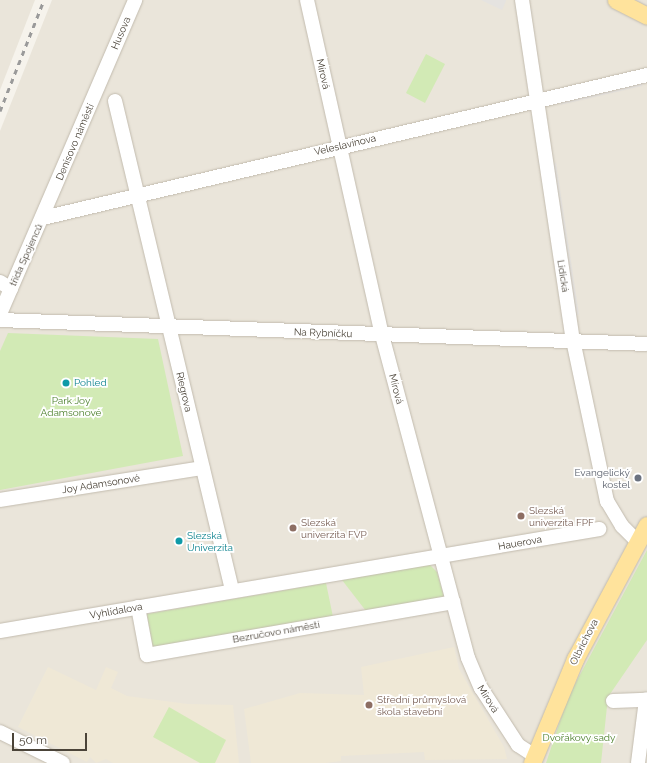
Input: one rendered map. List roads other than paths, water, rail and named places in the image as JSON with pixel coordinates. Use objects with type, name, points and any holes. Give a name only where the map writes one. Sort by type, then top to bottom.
[{"type":"main road","points":[[616,0],[647,16]]},
{"type":"main road","name":"Olbrichova","points":[[534,759],[575,659],[647,526]]},
{"type":"street","name":"Husova","points":[[107,66],[135,0]]},
{"type":"street","name":"Mírová","points":[[307,0],[382,335],[453,602],[475,677],[518,745],[534,759]]},
{"type":"street","name":"Lidická","points":[[522,0],[535,101],[573,340],[607,501],[622,526],[638,541]]},
{"type":"street","name":"Denisovo náměstí","points":[[43,218],[107,66]]},
{"type":"street","name":"Veleslavínova","points":[[43,218],[339,146],[647,75]]},
{"type":"street","name":"Riegrova","points":[[115,101],[135,195],[232,590]]},
{"type":"street","name":"třída Spojenců","points":[[0,314],[6,285],[43,218]]},
{"type":"street","name":"Na Rybníčku","points":[[0,320],[169,329],[573,340],[647,344]]},
{"type":"street","name":"Joy Adamsonové","points":[[0,500],[202,468]]},
{"type":"street","name":"Hauerova","points":[[441,557],[599,529]]},
{"type":"street","points":[[232,590],[441,557]]},
{"type":"street","name":"Vyhlídalova","points":[[0,631],[232,590]]},
{"type":"street","name":"Bezručovo náměstí","points":[[138,607],[147,655],[453,602]]},
{"type":"street","points":[[613,701],[646,700],[638,763]]},
{"type":"street","points":[[0,732],[63,763]]},
{"type":"railway","points":[[0,111],[44,0]]},
{"type":"place","name":"Pohled","points":[[66,383]]},
{"type":"place","name":"Evangelický kostel","points":[[638,478]]},
{"type":"place","name":"Slezská univerzita FPF","points":[[521,516]]},
{"type":"place","name":"Slezská univerzita FVP","points":[[293,528]]},
{"type":"place","name":"Slezská Univerzita","points":[[179,541]]},
{"type":"place","name":"Střední průmyslová škola stavební","points":[[369,705]]},
{"type":"park label","name":"Park Joy Adamsonové","points":[[71,406]]},
{"type":"park label","name":"Dvořákovy sady","points":[[579,738]]}]
